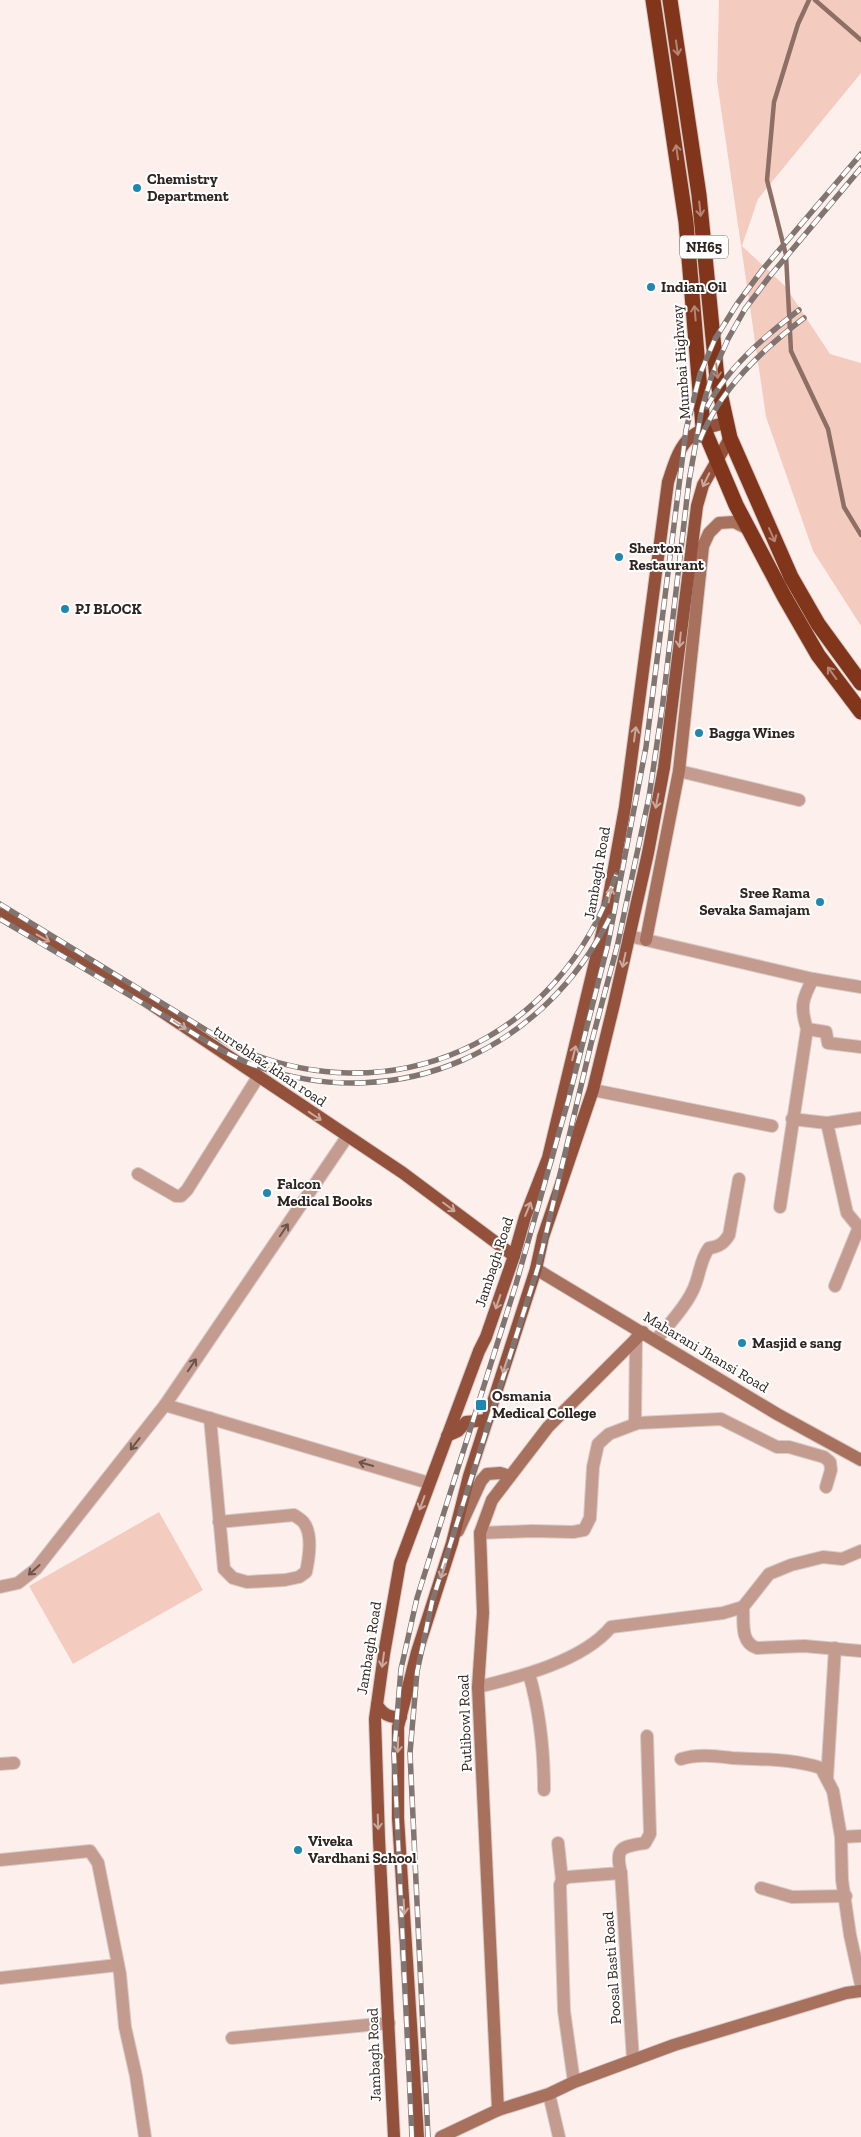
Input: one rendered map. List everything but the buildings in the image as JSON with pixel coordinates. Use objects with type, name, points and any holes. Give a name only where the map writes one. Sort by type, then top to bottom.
[{"type":"highway","name":"Mumbai Highway","points":[[653,0],[686,222],[703,427],[716,461],[748,529],[784,596],[818,655],[861,712]]},
{"type":"highway","name":"NH65","points":[[670,0],[699,196],[717,379],[727,431],[791,578],[818,624],[861,683]]},
{"type":"main road","points":[[418,2137],[398,1818],[398,1749],[401,1717],[417,1652],[452,1543],[469,1476],[536,1269],[543,1237],[593,1090],[630,936],[664,768],[697,506],[703,485],[716,461],[727,431],[703,427]]},
{"type":"main road","name":"Jambagh Road","points":[[394,2137],[375,1719],[400,1563],[486,1337],[514,1256],[525,1217],[548,1158],[603,929],[626,807],[668,482],[681,448],[687,440],[703,427]]},
{"type":"main road","name":"turrebhaz khan road","points":[[0,914],[97,968],[347,1138],[403,1173],[514,1256]]},
{"type":"main road","points":[[447,1436],[458,1431],[466,1422],[487,1420]]},
{"type":"main road","points":[[377,1705],[383,1714],[394,1718],[401,1717]]},
{"type":"street","points":[[646,940],[679,772],[703,546],[709,533],[719,523],[734,522],[748,529]]},
{"type":"street","points":[[679,772],[799,800]]},
{"type":"street","points":[[630,936],[813,980],[861,987]]},
{"type":"street","points":[[780,1207],[807,1028],[802,1012],[804,996],[813,980]]},
{"type":"street","points":[[807,1028],[826,1032],[828,1043],[861,1047]]},
{"type":"street","points":[[138,1174],[176,1196],[181,1196],[187,1190],[258,1078]]},
{"type":"street","points":[[593,1090],[772,1126]]},
{"type":"street","points":[[792,1119],[827,1124],[861,1118]]},
{"type":"street","points":[[827,1124],[847,1213],[860,1228],[835,1286]]},
{"type":"street","points":[[0,1587],[18,1583],[36,1569],[165,1405],[347,1138]]},
{"type":"street","points":[[656,1340],[692,1294],[700,1274],[703,1255],[709,1248],[717,1247],[725,1241],[729,1234],[739,1179]]},
{"type":"street","name":"Maharani Jhansi Road","points":[[536,1269],[640,1335],[656,1340],[777,1414],[861,1460]]},
{"type":"street","points":[[635,1424],[640,1335]]},
{"type":"street","name":"Putlibowl Road","points":[[498,2110],[478,1687],[483,1614],[480,1533],[492,1500],[548,1427],[640,1335]]},
{"type":"street","points":[[165,1405],[429,1483]]},
{"type":"street","points":[[210,1418],[219,1522],[224,1569],[233,1578],[247,1582],[299,1578],[306,1572],[309,1559],[308,1532],[303,1522],[294,1515],[219,1522]]},
{"type":"street","points":[[480,1533],[573,1532],[584,1530],[590,1518],[593,1467],[598,1444],[609,1434],[635,1424],[721,1419],[777,1447],[789,1447],[824,1457],[830,1462],[831,1470],[826,1487]]},
{"type":"street","points":[[452,1543],[481,1481],[487,1474],[500,1473],[510,1476]]},
{"type":"street","points":[[478,1687],[529,1674],[560,1661],[601,1638],[611,1627],[723,1614],[743,1607],[769,1574],[791,1565],[823,1557],[842,1559],[861,1551]]},
{"type":"street","points":[[743,1607],[744,1637],[746,1643],[751,1647],[788,1646],[861,1651]]},
{"type":"street","points":[[827,1779],[835,1648]]},
{"type":"street","points":[[529,1674],[535,1693],[544,1759],[544,1790]]},
{"type":"street","name":"Poosal Basti Road","points":[[633,2060],[621,1874],[618,1860],[619,1852],[625,1846],[645,1843],[650,1834],[647,1736]]},
{"type":"street","points":[[681,1759],[716,1755],[807,1763],[820,1768],[833,1791],[841,1837],[842,1880],[846,1896],[850,1935],[861,1985]]},
{"type":"street","points":[[0,1764],[14,1763]]},
{"type":"street","points":[[841,1837],[861,1836]]},
{"type":"street","points":[[558,1843],[562,1880],[560,1885],[564,2011],[574,2082]]},
{"type":"street","points":[[0,1860],[90,1851],[98,1863],[118,1965],[124,2027],[136,2076],[145,2137]]},
{"type":"street","points":[[562,1880],[568,1877],[621,1874]]},
{"type":"street","points":[[760,1888],[792,1896],[846,1896]]},
{"type":"street","points":[[0,1978],[118,1965]]},
{"type":"street","points":[[441,2137],[498,2110],[549,2094],[574,2082],[633,2060],[846,1993],[861,1991]]},
{"type":"street","points":[[232,2038],[389,2023]]},
{"type":"street","points":[[549,2094],[559,2137]]},
{"type":"shaded area","points":[[719,0],[861,0],[861,73],[758,199],[742,246],[785,286],[830,354],[861,363],[861,626],[813,551],[766,417],[717,81]]},
{"type":"shaded area","points":[[159,1512],[203,1590],[73,1664],[29,1586]]},
{"type":"waterway","points":[[809,0],[798,24],[774,102],[767,180],[786,255],[791,351],[828,429],[844,507],[861,535]]},
{"type":"waterway","points":[[815,0],[861,40]]},
{"type":"railway","points":[[412,2137],[394,1753],[401,1669],[417,1598],[516,1284],[568,1101],[608,944],[646,747],[686,430],[700,374],[715,339],[737,304],[763,269],[861,154]]},
{"type":"railway","points":[[428,2137],[410,1753],[417,1672],[432,1602],[538,1267],[591,1044],[617,947],[649,797],[662,710],[689,481],[702,408],[712,375],[728,339],[745,309],[770,276],[861,168]]},
{"type":"railway","points":[[707,407],[736,366],[760,342],[799,310]]},
{"type":"railway","points":[[700,440],[708,421],[731,387],[758,357],[804,318]]},
{"type":"railway","points":[[0,904],[229,1044],[289,1065],[349,1073],[407,1068],[462,1050],[512,1021],[555,982],[590,933],[616,875]]},
{"type":"railway","points":[[0,919],[210,1043],[246,1062],[312,1080],[364,1083],[415,1076],[463,1060],[508,1035],[548,1003],[582,963],[610,917]]},
{"type":"place","name":"Chemistry Department","points":[[137,188]]},
{"type":"place","name":"Indian Oil","points":[[651,287]]},
{"type":"place","name":"Sherton Restaurant","points":[[619,557]]},
{"type":"place","name":"PJ BLOCK","points":[[65,609]]},
{"type":"place","name":"Bagga Wines","points":[[699,733]]},
{"type":"place","name":"Sree Rama Sevaka Samajam","points":[[820,902]]},
{"type":"place","name":"Falcon Medical Books","points":[[267,1193]]},
{"type":"place","name":"Masjid e sang","points":[[742,1343]]},
{"type":"place","name":"Osmania Medical College","points":[[481,1405]]},
{"type":"place","name":"Viveka Vardhani School","points":[[298,1850]]}]
